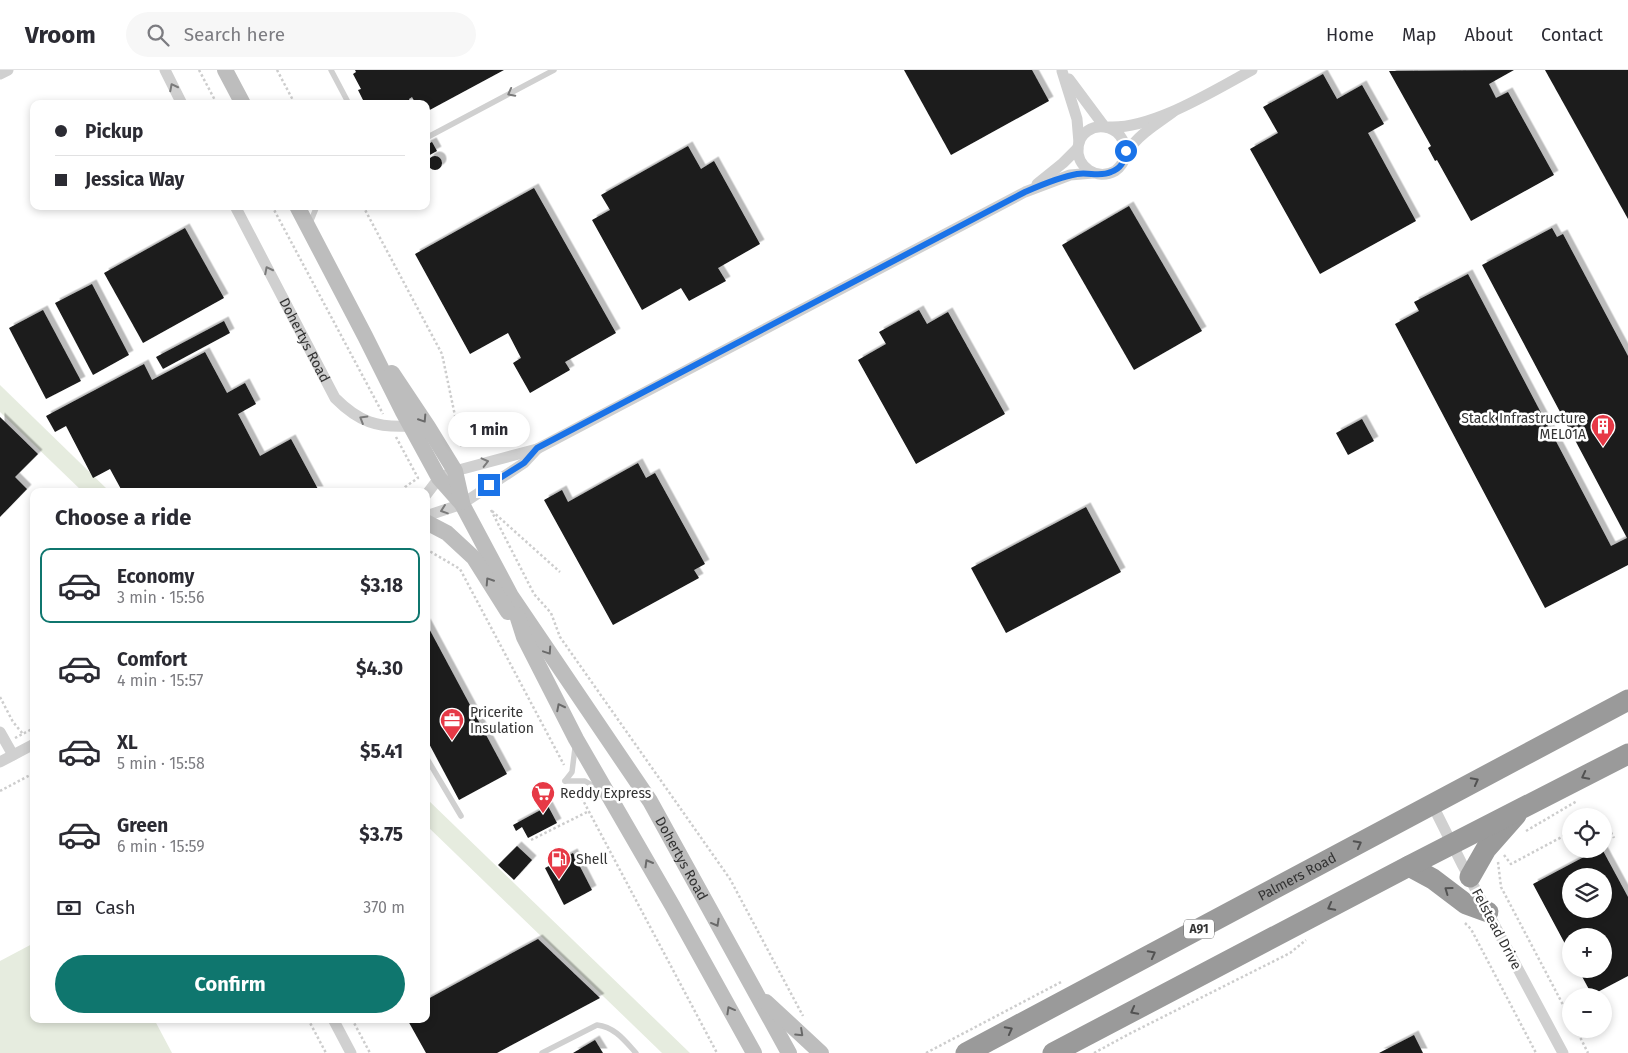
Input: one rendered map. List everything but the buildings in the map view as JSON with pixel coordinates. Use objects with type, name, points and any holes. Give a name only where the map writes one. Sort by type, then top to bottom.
[{"type":"highway","name":"Palmers Road","points":[[966,1053],[1628,700]]},
{"type":"highway","points":[[1053,1053],[1409,866],[1628,754]]},
{"type":"highway","points":[[1470,877],[1486,849],[1522,808]]},
{"type":"highway","points":[[1409,866],[1433,879],[1466,904],[1488,912]]},
{"type":"main road","points":[[225,70],[241,100]]},
{"type":"main road","name":"Dohertys Road","points":[[299,210],[410,426],[439,478],[462,504],[511,596],[650,801],[789,1053]]},
{"type":"main road","name":"Dohertys Road","points":[[365,336],[406,392],[455,471],[462,504]]},
{"type":"main road","points":[[430,524],[447,533],[474,558],[524,637]]},
{"type":"main road","name":"Dohertys Road","points":[[511,596],[524,637],[576,739],[672,905],[754,1053]]},
{"type":"main road","points":[[753,990],[821,1053]]},
{"type":"street","points":[[0,74],[8,70]]},
{"type":"street","points":[[165,70],[180,100]]},
{"type":"street","points":[[1062,70],[1106,127],[1116,131],[1122,138],[1126,147],[1126,156]]},
{"type":"street","points":[[1062,70],[1077,119],[1082,163],[1093,173]]},
{"type":"street","points":[[430,490],[439,478],[455,471],[537,448],[1025,192],[1070,176],[1113,172],[1121,165],[1128,149],[1140,136],[1173,112],[1252,70]]},
{"type":"street","points":[[1025,192],[1063,164],[1079,146],[1088,131],[1106,127],[1123,127],[1173,112]]},
{"type":"street","name":"Dohertys Road","points":[[237,210],[335,398],[344,407],[370,423],[390,427],[410,426]]},
{"type":"street","points":[[430,515],[462,504],[524,463],[537,448]]},
{"type":"street","points":[[0,732],[13,755]]},
{"type":"street","points":[[0,762],[30,746]]},
{"type":"street","name":"Felstead Drive","points":[[1432,804],[1562,1053]]},
{"type":"street","points":[[335,1023],[351,1053]]},
{"type":"lane","points":[[331,70],[347,100]]},
{"type":"lane","points":[[430,136],[554,70]]},
{"type":"lane","points":[[308,228],[315,210]]},
{"type":"lane","points":[[576,739],[571,778],[585,782],[609,796]]},
{"type":"lane","points":[[430,763],[461,816]]},
{"type":"lane","points":[[542,1053],[597,1025],[607,1026],[614,1031],[636,1053]]},
{"type":"path","points":[[199,70],[215,100]]},
{"type":"path","points":[[277,70],[293,100]]},
{"type":"path","points":[[274,210],[418,478],[404,488]]},
{"type":"path","points":[[365,210],[442,354],[462,449]]},
{"type":"path","points":[[560,572],[491,510],[534,594],[551,613],[560,637],[730,879],[805,1019]]},
{"type":"path","points":[[430,551],[460,570],[717,1053]]},
{"type":"path","points":[[0,697],[13,722],[23,734]]},
{"type":"path","points":[[0,791],[30,776]]},
{"type":"path","points":[[1525,831],[1585,796]]},
{"type":"path","points":[[531,840],[589,811]]},
{"type":"path","points":[[1612,834],[1614,838]]},
{"type":"path","points":[[1508,849],[1504,856],[1511,864],[1562,837]]},
{"type":"path","points":[[1497,853],[1501,887],[1562,1003]]},
{"type":"path","points":[[1472,929],[1536,1053]]},
{"type":"path","points":[[1094,1053],[1290,953],[1308,939]]},
{"type":"path","points":[[310,1023],[326,1053]]},
{"type":"path","points":[[354,1023],[370,1053]]},
{"type":"path","points":[[1580,1038],[1588,1053]]},
{"type":"shaded area","points":[[0,385],[106,488],[79,488],[0,412]]},
{"type":"shaded area","points":[[430,802],[690,1053],[662,1053],[430,829]]},
{"type":"shaded area","points":[[30,945],[30,1023],[156,1023],[172,1053],[0,1053],[0,961]]},
{"type":"place","name":"Stack Infrastructure MEL01A","points":[[1603,447]]},
{"type":"place","name":"Pricerite Insulation","points":[[452,741]]},
{"type":"place","name":"Reddy Express","points":[[543,814]]},
{"type":"place","name":"Shell","points":[[559,880]]},
{"type":"route","points":[[489,485],[524,463],[537,448],[1025,192],[1078,174],[1109,174],[1113,172],[1124,161],[1126,151]]}]
